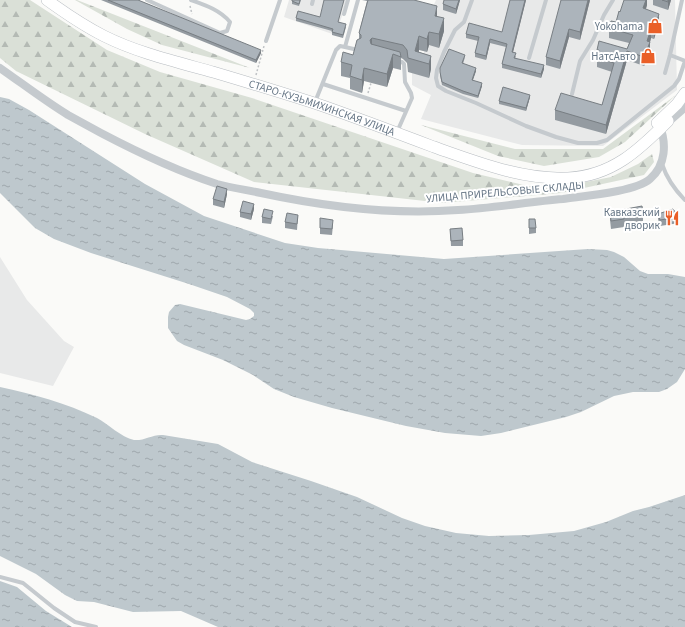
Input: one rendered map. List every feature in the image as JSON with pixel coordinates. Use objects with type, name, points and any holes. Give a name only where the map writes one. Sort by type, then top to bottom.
[{"type":"main road","name":"СТАРО-КУЗЬМИХИНСКАЯ УЛИЦА","points":[[47,0],[91,29],[118,42],[184,65],[253,84],[315,104],[482,164],[534,177],[570,178],[594,174],[606,169],[631,155],[662,123],[685,93]]},
{"type":"street","name":"УЛИЦА ПРИРЕЛЬСОВЫЕ СКЛАДЫ","points":[[0,68],[68,115],[132,149],[173,168],[219,184],[312,203],[381,210],[423,211],[459,210],[585,196],[621,190],[641,184],[649,180],[661,162]]},
{"type":"street","name":"СТАРО-КУЗЬМИХИНСКАЯ УЛИЦА","points":[[662,123],[685,106]]},
{"type":"street","points":[[661,162],[664,153],[662,123]]},
{"type":"lane","points":[[148,0],[220,33],[227,31],[230,22],[212,8],[190,0]]},
{"type":"lane","points":[[266,41],[280,0]]},
{"type":"lane","points":[[344,14],[348,0]]},
{"type":"lane","points":[[345,47],[358,0]]},
{"type":"lane","points":[[472,0],[464,22],[455,30],[444,52],[437,70],[436,78],[438,86],[446,92],[556,137],[578,143],[597,143],[607,140],[674,86],[679,79],[685,61],[670,55]]},
{"type":"lane","points":[[529,58],[546,0]]},
{"type":"lane","points":[[572,94],[580,61],[593,40],[604,15],[613,0]]},
{"type":"lane","points":[[665,73],[682,0]]},
{"type":"lane","points":[[315,104],[336,50],[340,46],[358,50]]},
{"type":"lane","points":[[390,59],[402,62],[404,64],[406,82],[412,98],[397,133]]},
{"type":"lane","points":[[323,84],[406,111]]},
{"type":"lane","points":[[661,162],[667,177],[675,190],[685,200]]},
{"type":"lane","points":[[0,576],[22,583],[75,622],[96,627]]},
{"type":"path","points":[[190,0],[194,22]]},
{"type":"path","points":[[253,84],[266,41]]},
{"type":"path","points":[[367,98],[371,83]]},
{"type":"shaded area","points":[[289,0],[348,0],[335,35],[284,17]]},
{"type":"shaded area","points":[[436,0],[675,0],[677,90],[603,146],[522,145],[421,119],[431,95],[412,85],[412,67],[422,59],[435,14],[431,11]]},
{"type":"shaded area","points":[[0,257],[27,300],[64,341],[74,347],[53,386],[0,373]]},
{"type":"green space","points":[[0,0],[30,0],[107,50],[160,72],[252,98],[473,173],[528,186],[566,186],[611,177],[638,164],[652,154],[654,162],[644,175],[561,193],[443,203],[254,182],[145,134],[16,71],[0,58]]},
{"type":"green space","points":[[75,0],[250,68],[162,45],[127,29]]},
{"type":"green space","points":[[676,95],[625,142],[599,157],[544,166],[498,156],[421,125],[515,149],[603,149]]},
{"type":"water","points":[[0,97],[9,99],[29,110],[145,184],[204,216],[285,243],[318,248],[444,259],[588,249],[607,250],[624,257],[640,271],[648,274],[668,274],[685,277],[685,369],[677,382],[667,389],[659,392],[633,392],[614,396],[581,412],[566,417],[501,433],[481,436],[445,433],[406,426],[294,397],[274,389],[253,375],[223,360],[184,345],[177,341],[168,328],[169,312],[175,305],[180,304],[246,320],[254,316],[254,313],[250,309],[227,297],[91,253],[54,239],[35,228],[0,193]]},
{"type":"water","points":[[0,387],[61,403],[97,418],[119,433],[134,440],[163,435],[218,444],[252,462],[357,497],[402,518],[425,526],[456,533],[489,536],[529,535],[574,531],[606,522],[633,511],[685,495],[685,627],[218,627],[181,611],[133,612],[94,602],[77,601],[65,595],[36,574],[0,556]]},
{"type":"water","points":[[0,581],[17,587],[46,611],[72,627],[0,627]]},
{"type":"building","points":[[108,0],[138,0],[261,50],[256,60]]},
{"type":"building","points":[[300,0],[299,4],[292,1]]},
{"type":"building","points":[[324,0],[344,0],[338,22],[346,24],[343,35],[332,32],[333,29],[296,18],[298,11],[320,17]]},
{"type":"building","points":[[368,0],[414,0],[437,6],[435,16],[444,18],[439,34],[429,32],[427,39],[419,36],[415,51],[431,56],[429,64],[408,58],[407,50],[403,45],[372,38],[370,40],[371,44],[400,52],[401,57],[393,54],[387,74],[364,68],[362,80],[350,76],[352,65],[341,62],[343,52],[353,55],[357,40],[361,38],[359,33]]},
{"type":"building","points":[[444,0],[459,0],[456,9],[443,4]]},
{"type":"building","points":[[510,0],[525,0],[512,52],[516,53],[514,58],[544,65],[541,74],[502,64],[507,44],[490,39],[486,56],[475,53],[479,37],[466,34],[469,23],[502,32]]},
{"type":"building","points":[[561,0],[588,0],[580,32],[569,29],[560,61],[546,57]]},
{"type":"building","points":[[624,0],[646,0],[643,8],[659,14],[654,30],[651,29],[647,41],[650,42],[644,57],[627,51],[606,125],[555,110],[561,93],[602,105],[614,63],[597,58],[599,50],[597,50],[599,41],[627,49],[633,35],[609,28],[611,21],[616,22]]},
{"type":"building","points":[[449,49],[465,55],[462,63],[476,68],[472,80],[482,83],[478,96],[442,82],[440,68]]},
{"type":"building","points":[[503,87],[530,95],[526,108],[499,101]]},
{"type":"building","points":[[217,186],[227,189],[224,202],[213,199]]},
{"type":"building","points":[[243,201],[254,204],[251,214],[240,212]]},
{"type":"building","points":[[642,206],[643,213],[624,216],[624,219],[611,221],[610,212]]},
{"type":"building","points":[[264,209],[273,211],[271,219],[262,217]]},
{"type":"building","points":[[673,209],[679,217],[660,220],[658,214]]},
{"type":"building","points":[[287,213],[298,215],[297,224],[285,222]]},
{"type":"building","points":[[320,218],[333,220],[332,229],[320,228]]},
{"type":"building","points":[[529,219],[535,219],[536,228],[529,228]]},
{"type":"building","points":[[462,228],[463,240],[451,241],[450,229]]},
{"type":"place","name":"Yokohama","points":[[655,26]]},
{"type":"place","name":"НатсАвто","points":[[648,56]]},
{"type":"place","name":"Кавказский дворик","points":[[672,218]]}]
